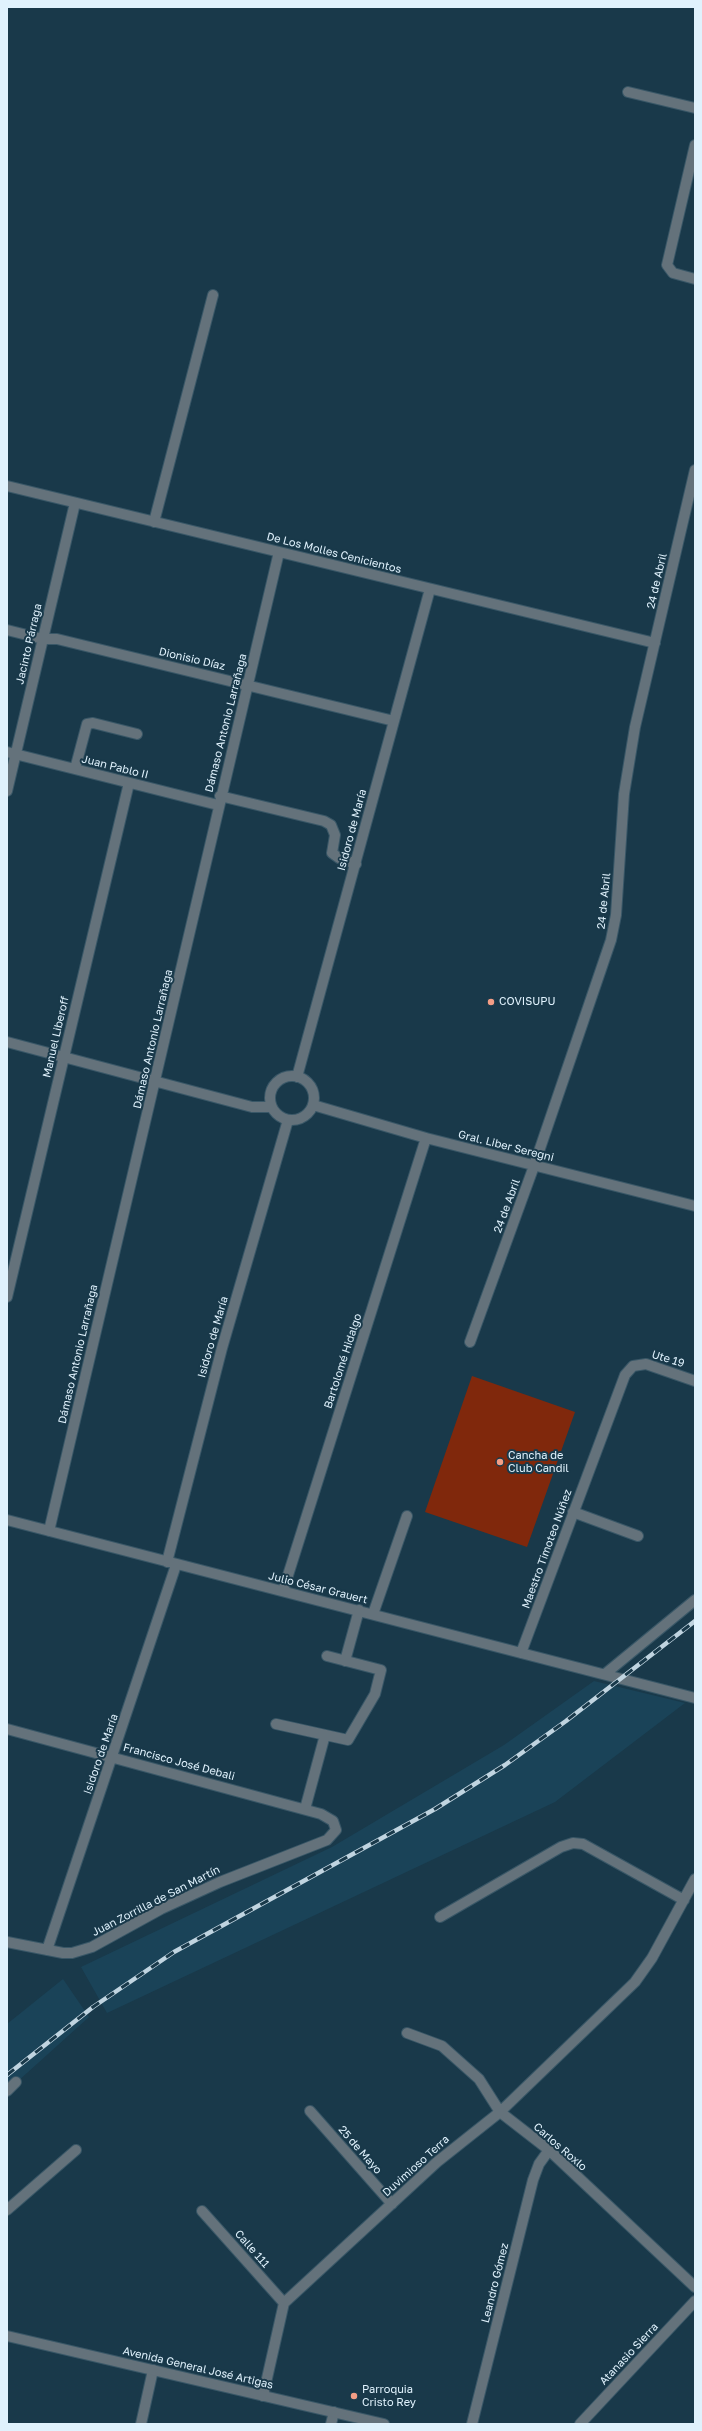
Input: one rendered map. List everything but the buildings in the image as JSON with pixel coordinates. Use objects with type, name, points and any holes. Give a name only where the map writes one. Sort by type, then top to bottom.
[{"type":"street","points":[[628,92],[695,108]]},
{"type":"street","points":[[695,145],[668,265],[673,273],[695,279]]},
{"type":"street","points":[[154,522],[213,295]]},
{"type":"street","name":"24 de Abril","points":[[470,1342],[534,1166],[611,940],[616,914],[628,773],[635,727],[693,487],[695,470]]},
{"type":"street","name":"De Los Molles Cenicientos","points":[[7,486],[655,643]]},
{"type":"street","name":"Jacinto Párraga","points":[[7,791],[11,753],[43,639],[75,503]]},
{"type":"street","name":"Dámaso Antonio Larrañaga","points":[[49,1531],[156,1082],[219,800],[279,552]]},
{"type":"street","name":"Isidoro de María","points":[[297,1077],[430,589]]},
{"type":"street","name":"Dionisio Díaz","points":[[7,630],[43,639],[58,639],[394,721]]},
{"type":"street","points":[[75,769],[87,724],[93,723],[137,734]]},
{"type":"street","name":"Juan Pablo II","points":[[11,753],[129,783],[324,821],[330,825],[335,835],[332,853],[339,858],[356,864]]},
{"type":"street","name":"Manuel Liberoff","points":[[7,1297],[9,1278],[64,1058],[129,783]]},
{"type":"street","points":[[7,1042],[252,1107],[272,1106]]},
{"type":"street","points":[[285,1077],[297,1077],[310,1085],[314,1095],[313,1106],[306,1115],[288,1120],[278,1115],[272,1106],[271,1095],[275,1084],[285,1077]]},
{"type":"street","name":"Gral. Liber Seregni","points":[[313,1106],[426,1138],[695,1206]]},
{"type":"street","name":"Isidoro de María","points":[[46,1950],[113,1757],[171,1563],[222,1348],[288,1120]]},
{"type":"street","name":"Bartolomé Hidalgo","points":[[283,1591],[426,1138]]},
{"type":"street","name":"Ute 19","points":[[633,1366],[654,1365],[695,1381]]},
{"type":"street","name":"Maestro Timoteo Núñez","points":[[521,1654],[621,1383],[628,1370],[633,1366]]},
{"type":"street","points":[[574,1512],[638,1536]]},
{"type":"street","points":[[373,1614],[407,1516]]},
{"type":"street","name":"Julio César Grauert","points":[[7,1520],[359,1610],[521,1654],[623,1678],[695,1698]]},
{"type":"street","points":[[605,1674],[695,1600]]},
{"type":"street","points":[[345,1661],[359,1610]]},
{"type":"street","points":[[276,1724],[348,1740],[375,1694],[381,1670],[327,1656]]},
{"type":"street","name":"Francisco José Debali","points":[[7,1729],[305,1809],[328,1817],[336,1824],[336,1830]]},
{"type":"street","points":[[305,1809],[325,1735]]},
{"type":"street","name":"Juan Zorrilla de San Martín","points":[[7,1942],[46,1950],[72,1952],[92,1947],[161,1909],[220,1882],[328,1840],[336,1830]]},
{"type":"street","points":[[440,1917],[554,1850],[573,1843],[583,1844],[684,1900]]},
{"type":"street","name":"Duvimioso Terra","points":[[284,2303],[470,2134],[500,2112],[635,1982],[652,1958],[695,1880]]},
{"type":"street","name":"Carlos Roxlo","points":[[407,2033],[442,2046],[479,2079],[500,2112],[549,2150],[695,2287]]},
{"type":"street","points":[[7,2091],[16,2082]]},
{"type":"street","name":"25 de Mayo","points":[[310,2111],[392,2204]]},
{"type":"street","points":[[7,2210],[76,2150]]},
{"type":"street","name":"Leandro Gómez","points":[[472,2424],[533,2180],[539,2164],[549,2150]]},
{"type":"street","name":"Calle 111","points":[[202,2211],[284,2303]]},
{"type":"street","name":"Atanasio Sierra","points":[[580,2424],[695,2301]]},
{"type":"street","points":[[263,2396],[284,2303]]},
{"type":"street","name":"Avenida General José Artigas","points":[[7,2336],[384,2424]]},
{"type":"street","points":[[141,2424],[153,2370]]},
{"type":"street","points":[[331,2424],[334,2412]]},
{"type":"shaded area","name":"Cancha de Club Candil","points":[[472,1376],[575,1412],[527,1547],[425,1512]]},
{"type":"shaded area","points":[[594,1681],[685,1703],[555,1802],[107,2013],[81,1967],[332,1847],[504,1745]]},
{"type":"shaded area","points":[[63,1979],[89,2017],[7,2091],[7,2024]]},
{"type":"railway","points":[[7,2075],[93,2007],[174,1952],[435,1809],[505,1765],[566,1721],[695,1621]]},
{"type":"place","name":"COVISUPU","points":[[491,1002]]},
{"type":"place","name":"Cancha de Club Candil","points":[[500,1462]]},
{"type":"place","name":"Parroquia Cristo Rey","points":[[354,2396]]}]
